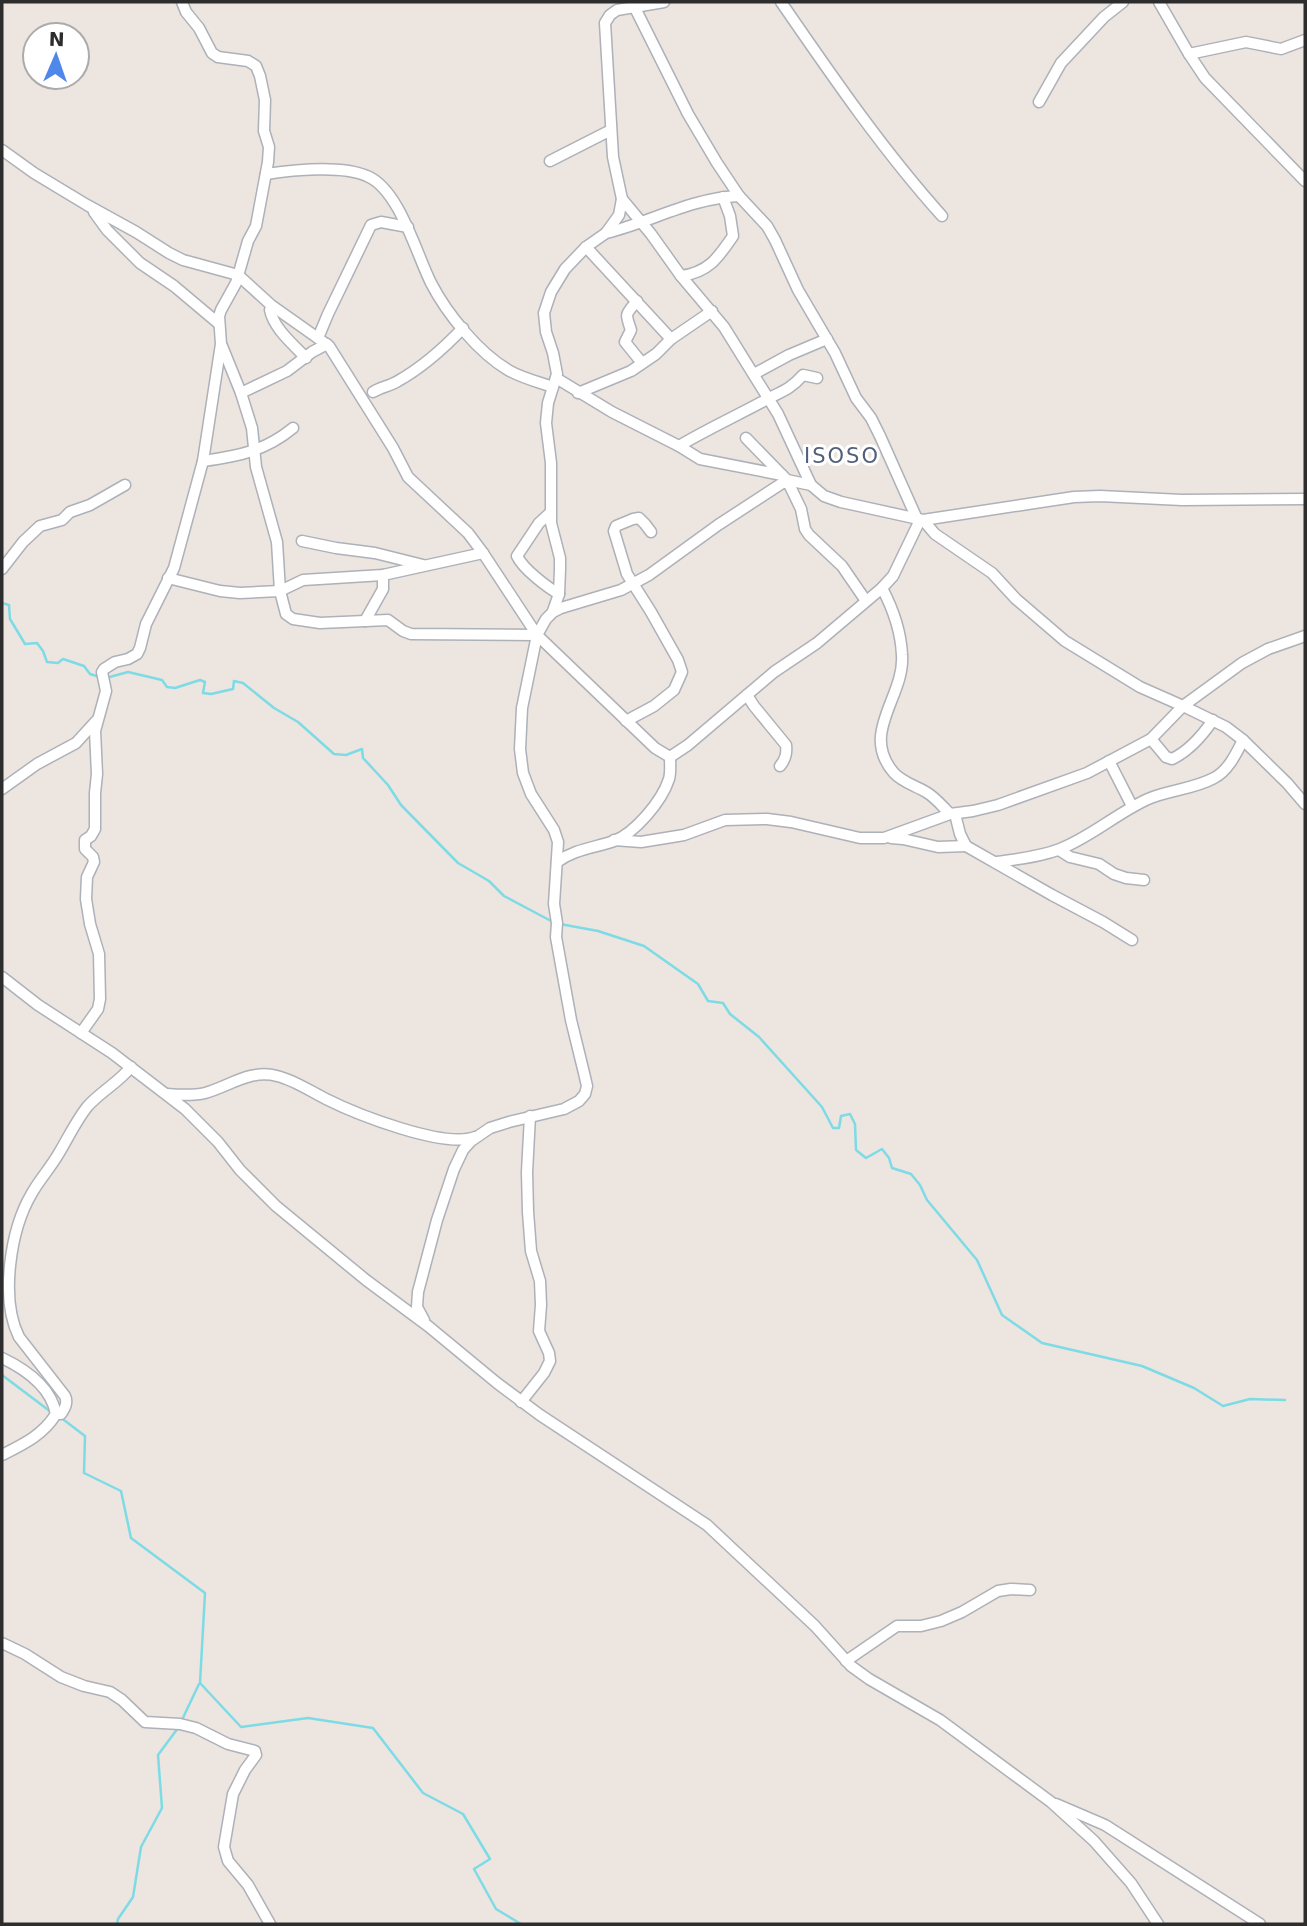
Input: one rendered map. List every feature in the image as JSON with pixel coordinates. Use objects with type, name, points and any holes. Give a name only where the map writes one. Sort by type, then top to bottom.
[{"type":"street","points":[[81,1033],[100,1003],[99,954],[88,918],[86,899],[87,877],[94,862],[84,844],[95,829],[97,774],[94,738],[96,721],[106,691],[102,672],[104,668],[136,654],[140,648],[146,624],[179,552],[203,461],[220,344],[220,310],[236,283],[259,215],[269,147],[264,131],[265,100],[256,66],[248,61],[218,57],[212,53],[181,2]]},
{"type":"street","points":[[607,233],[619,215],[622,199],[613,157],[605,23],[617,10],[664,2]]},
{"type":"street","points":[[781,2],[850,103],[905,175],[942,216]]},
{"type":"street","points":[[1040,102],[1061,64],[1073,49],[1123,2]]},
{"type":"street","points":[[1159,2],[1205,78],[1305,181]]},
{"type":"street","points":[[635,8],[688,114],[738,196],[766,226],[856,398],[880,436],[920,519],[935,534],[992,573],[1016,599],[1065,640],[1140,687],[1213,720],[1243,740],[1305,804]]},
{"type":"street","points":[[1189,54],[1246,42],[1281,49],[1305,40]]},
{"type":"street","points":[[550,161],[611,130]]},
{"type":"street","points":[[2,150],[34,173],[169,253],[183,260],[237,275],[271,305],[323,341],[393,448],[408,477],[468,533],[537,635],[655,748],[670,757]]},
{"type":"street","points":[[266,174],[331,169],[366,175],[383,185],[408,227],[439,298],[483,350],[522,377],[555,383],[578,393],[700,459],[811,485],[824,496],[841,502],[920,519],[1074,497],[1305,499]]},
{"type":"street","points":[[167,1094],[205,1093],[261,1073],[286,1078],[369,1117],[404,1128],[465,1140],[509,1122],[564,1109],[579,1101],[585,1094],[587,1086],[582,1058],[571,1020],[556,937],[554,904],[558,842],[554,830],[531,794],[523,773],[520,749],[522,708],[537,635],[553,612],[559,594],[560,558],[552,533],[551,463],[546,424],[556,366],[544,321],[547,302],[565,269],[586,247],[607,233],[690,204],[738,196]]},
{"type":"street","points":[[681,276],[696,274],[708,268],[733,236],[723,197]]},
{"type":"street","points":[[622,199],[724,327],[769,398],[792,440],[811,485]]},
{"type":"street","points":[[87,205],[140,263],[174,286],[218,323]]},
{"type":"street","points":[[241,393],[287,371],[306,358],[323,341],[371,225],[381,222],[408,227]]},
{"type":"street","points":[[586,247],[671,340]]},
{"type":"street","points":[[637,301],[626,315],[631,330],[625,342],[642,363]]},
{"type":"street","points":[[270,310],[276,325],[306,358]]},
{"type":"street","points":[[578,393],[631,371],[712,311]]},
{"type":"street","points":[[373,392],[400,380],[434,356],[463,328]]},
{"type":"street","points":[[754,374],[827,339]]},
{"type":"street","points":[[220,344],[241,393],[252,428],[259,481],[277,542],[280,591],[286,614],[293,619],[320,623],[388,620],[411,634],[537,635]]},
{"type":"street","points":[[679,446],[790,388],[803,376],[817,378]]},
{"type":"street","points":[[203,461],[244,455],[279,440],[293,428]]},
{"type":"street","points":[[746,438],[785,478],[801,509],[805,529],[842,566],[866,601]]},
{"type":"street","points":[[553,612],[621,590],[649,575],[785,478]]},
{"type":"street","points":[[2,569],[23,542],[40,526],[62,520],[70,512],[90,505],[125,485]]},
{"type":"street","points":[[550,513],[517,556],[521,563],[559,594]]},
{"type":"street","points":[[626,720],[654,706],[674,691],[682,672],[678,660],[627,574],[614,531],[616,526],[639,518],[651,532]]},
{"type":"street","points":[[670,757],[789,661],[817,643],[882,587],[893,576],[920,519]]},
{"type":"street","points":[[302,541],[427,565]]},
{"type":"street","points":[[168,579],[220,591],[280,591],[303,580],[383,575],[483,553]]},
{"type":"street","points":[[365,621],[383,589],[383,575]]},
{"type":"street","points":[[882,587],[893,613],[903,655],[901,673],[881,727],[882,752],[895,775],[929,793],[952,814],[966,846]]},
{"type":"street","points":[[884,838],[952,814],[998,805],[1087,773],[1151,739],[1183,706],[1241,663],[1268,649],[1301,637],[1305,649]]},
{"type":"street","points":[[747,695],[786,744],[787,751],[780,766]]},
{"type":"street","points":[[1151,739],[1166,757],[1172,759],[1198,740],[1213,720]]},
{"type":"street","points":[[2,789],[37,764],[76,743],[96,721]]},
{"type":"street","points":[[997,862],[1059,850],[1132,806],[1216,778],[1233,759],[1243,740]]},
{"type":"street","points":[[557,862],[585,848],[614,841],[639,823],[668,780],[670,757]]},
{"type":"street","points":[[1109,761],[1132,806]]},
{"type":"street","points":[[614,841],[641,842],[684,835],[725,820],[767,819],[860,838],[903,839],[938,847],[966,846],[1132,940]]},
{"type":"street","points":[[1059,850],[1070,858],[1099,864],[1114,874],[1144,880]]},
{"type":"street","points":[[2,976],[38,1005],[167,1094],[202,1124],[240,1170],[276,1206],[521,1402],[708,1525],[815,1626],[846,1661],[869,1679],[940,1720],[1051,1802],[1094,1841],[1131,1883],[1158,1924]]},
{"type":"street","points":[[56,1414],[61,1414],[64,1410],[67,1403],[65,1396],[19,1337],[8,1315],[7,1282],[12,1243],[32,1193],[84,1112],[131,1068]]},
{"type":"street","points":[[521,1402],[550,1361],[539,1331],[540,1280],[531,1251],[527,1189],[530,1116]]},
{"type":"street","points":[[428,1326],[417,1307],[416,1299],[437,1220],[463,1150],[481,1134]]},
{"type":"street","points":[[2,1358],[20,1368],[42,1387],[51,1397],[56,1414],[40,1434],[2,1455]]},
{"type":"street","points":[[846,1661],[897,1626],[920,1626],[941,1621],[998,1591],[1030,1590]]},
{"type":"street","points":[[2,1643],[61,1677],[110,1692],[145,1722],[180,1724],[196,1728],[228,1744],[255,1751],[256,1755],[233,1794],[223,1847],[228,1861],[248,1885],[270,1924]]},
{"type":"street","points":[[1051,1802],[1105,1825],[1260,1924]]},
{"type":"waterway","points":[[2,603],[9,605],[10,619],[25,644],[37,643],[47,662],[58,663],[63,659],[84,666],[90,674],[100,677]]},
{"type":"waterway","points":[[106,678],[128,672],[162,680],[167,687],[175,688],[200,680],[205,682],[203,693],[211,694],[233,689],[234,681],[243,683],[274,708],[298,722],[334,754],[346,755],[362,749],[363,758],[388,785],[401,805],[458,863],[489,881],[504,896],[553,922]]},
{"type":"waterway","points":[[560,924],[598,931],[644,946],[698,984],[708,1001],[723,1003],[730,1014],[759,1037],[822,1107],[833,1128],[839,1128],[841,1116],[850,1114],[855,1124],[856,1150],[866,1158],[882,1149],[892,1168],[911,1174],[927,1200],[977,1260],[1002,1315],[1042,1343],[1142,1366],[1194,1388],[1223,1406],[1250,1399],[1285,1400]]},
{"type":"waterway","points":[[2,1375],[51,1412]]},
{"type":"waterway","points":[[60,1417],[85,1436],[84,1473],[121,1491],[131,1538],[205,1593],[200,1683],[241,1727],[308,1718],[373,1728],[423,1793],[463,1814],[490,1859],[474,1869],[496,1909],[521,1924]]},
{"type":"waterway","points":[[181,1722],[199,1684]]},
{"type":"waterway","points":[[117,1924],[133,1897],[141,1847],[162,1808],[158,1755],[178,1728]]},
{"type":"district","name":"ISOSO","points":[[842,456]]}]
